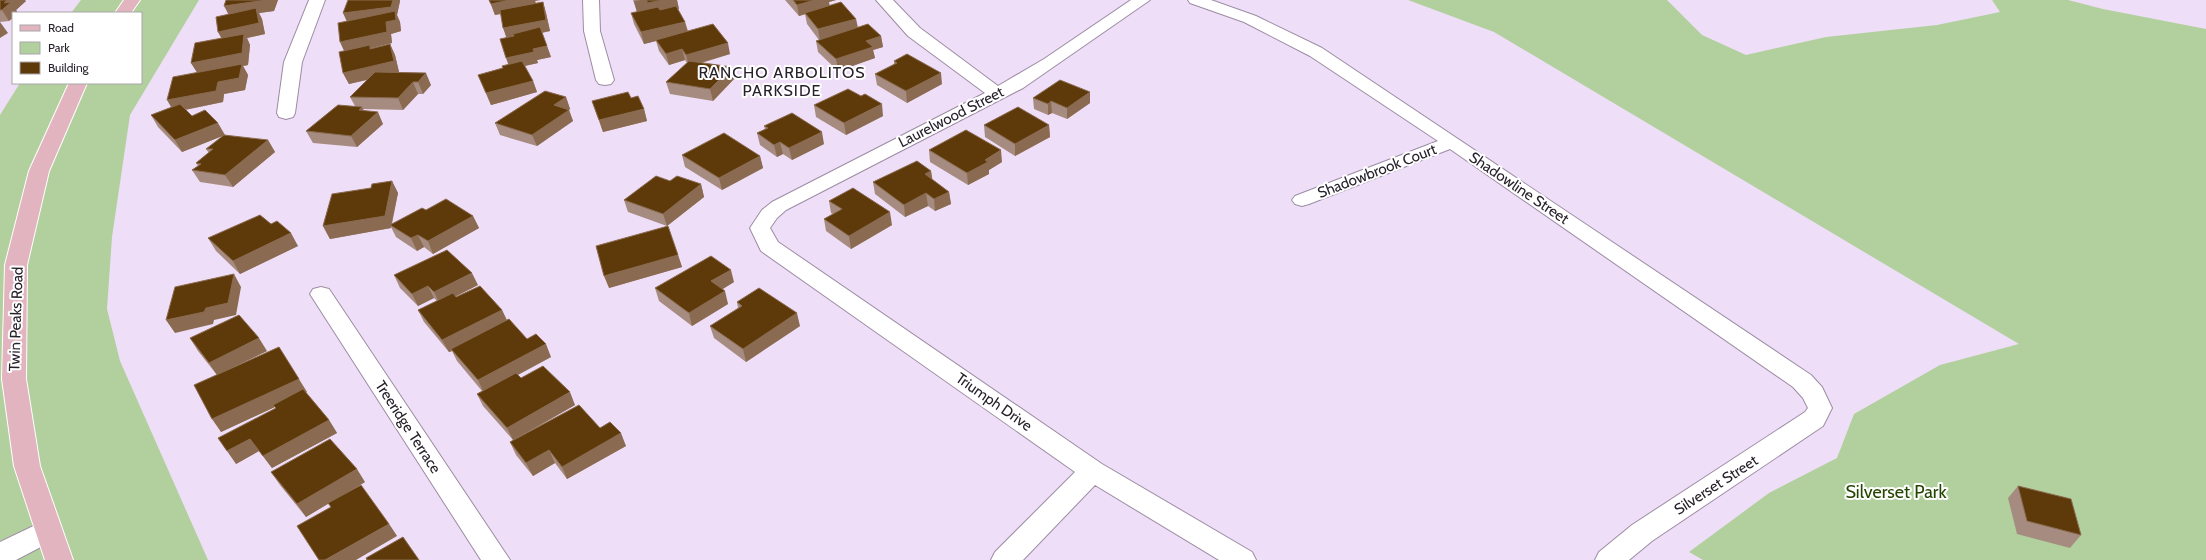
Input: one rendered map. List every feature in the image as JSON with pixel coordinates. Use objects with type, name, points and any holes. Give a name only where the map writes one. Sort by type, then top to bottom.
[{"type":"main road","points":[[124,12],[132,0]]},
{"type":"main road","name":"Twin Peaks Road","points":[[59,560],[27,466],[14,379],[16,265],[39,171],[78,84]]},
{"type":"street","points":[[286,113],[293,62],[317,0]]},
{"type":"street","points":[[591,0],[592,31],[605,80]]},
{"type":"street","points":[[884,0],[914,32],[997,94]]},
{"type":"street","name":"Laurelwood Street","points":[[760,228],[769,214],[779,206],[997,94],[1050,63],[1142,0]]},
{"type":"street","name":"Shadowline Street","points":[[1196,0],[1250,20],[1316,52],[1452,142],[1802,381],[1813,393],[1820,408]]},
{"type":"street","name":"Shadowbrook Court","points":[[1302,200],[1452,142]]},
{"type":"street","name":"Triumph Drive","points":[[760,228],[769,246],[1093,471],[1242,560]]},
{"type":"street","name":"Treeridge Terrace","points":[[321,294],[496,560]]},
{"type":"street","name":"Silverset Street","points":[[1609,560],[1642,533],[1804,427],[1814,419],[1820,408]]},
{"type":"street","points":[[1005,560],[1093,471]]},
{"type":"street","points":[[0,555],[48,530]]},
{"type":"green space","points":[[81,0],[199,0],[130,115],[112,237],[107,309],[120,361],[208,560],[0,560],[0,115],[19,84],[142,84],[142,12],[72,12]]},
{"type":"green space","name":"Silverset Park","points":[[1408,0],[1667,0],[1702,35],[1746,55],[1826,37],[1937,25],[2000,12],[1992,0],[2068,0],[2103,9],[2206,29],[2206,560],[1703,560],[1689,552],[1769,493],[1837,458],[1854,414],[1940,365],[2019,344],[1494,32]]},
{"type":"building","points":[[0,0],[7,0],[4,3],[11,2],[0,10]]},
{"type":"building","points":[[226,0],[267,0],[224,6]]},
{"type":"building","points":[[348,0],[393,0],[391,7],[343,13]]},
{"type":"building","points":[[489,0],[510,0],[491,4]]},
{"type":"building","points":[[647,0],[663,0],[647,3]]},
{"type":"building","points":[[793,0],[815,0],[797,5]]},
{"type":"building","points":[[543,2],[546,20],[503,28],[500,10]]},
{"type":"building","points":[[841,2],[856,19],[818,29],[805,13]]},
{"type":"building","points":[[676,6],[685,22],[641,32],[631,13],[658,7],[660,10]]},
{"type":"building","points":[[256,8],[259,23],[218,32],[216,17]]},
{"type":"building","points":[[395,11],[396,20],[386,22],[387,32],[340,42],[338,23]]},
{"type":"building","points":[[713,24],[728,43],[686,55],[682,49],[666,54],[656,40]]},
{"type":"building","points":[[868,24],[881,36],[866,41],[873,47],[836,59],[816,41]]},
{"type":"building","points":[[540,27],[547,46],[533,49],[534,52],[506,58],[500,39]]},
{"type":"building","points":[[244,34],[242,53],[191,63],[195,43]]},
{"type":"building","points":[[390,44],[394,61],[343,73],[339,52],[370,45],[370,49]]},
{"type":"building","points":[[907,54],[941,73],[906,91],[875,74],[897,63],[894,61]]},
{"type":"building","points":[[522,61],[533,81],[486,93],[478,75],[503,68],[502,66]]},
{"type":"building","points":[[689,61],[732,67],[710,89],[666,82]]},
{"type":"building","points":[[242,64],[239,78],[218,82],[216,91],[167,100],[173,77]]},
{"type":"building","points":[[375,72],[426,73],[418,82],[413,82],[398,98],[350,97]]},
{"type":"building","points":[[1060,80],[1090,92],[1067,108],[1051,101],[1048,104],[1033,98]]},
{"type":"building","points":[[848,89],[861,96],[865,94],[882,104],[844,123],[814,105]]},
{"type":"building","points":[[545,91],[566,97],[554,105],[569,110],[532,135],[495,123]]},
{"type":"building","points":[[628,92],[631,98],[638,96],[644,109],[599,120],[592,101]]},
{"type":"building","points":[[180,104],[192,116],[205,110],[218,123],[175,140],[151,115]]},
{"type":"building","points":[[338,105],[362,107],[359,110],[378,112],[351,136],[306,131]]},
{"type":"building","points":[[1018,107],[1049,125],[1015,144],[984,125]]},
{"type":"building","points":[[792,113],[822,132],[789,148],[780,142],[774,145],[757,133],[768,128],[764,126]]},
{"type":"building","points":[[966,130],[1001,150],[985,160],[988,162],[967,173],[929,150]]},
{"type":"building","points":[[724,133],[760,156],[719,178],[682,155]]},
{"type":"building","points":[[224,135],[268,140],[225,175],[192,170],[201,164],[196,163],[213,149],[206,149]]},
{"type":"building","points":[[917,161],[931,171],[925,174],[949,192],[934,199],[926,193],[904,205],[873,182]]},
{"type":"building","points":[[656,176],[670,181],[677,176],[701,184],[663,214],[624,200]]},
{"type":"building","points":[[392,181],[385,216],[323,226],[332,194],[371,188],[372,184]]},
{"type":"building","points":[[853,188],[890,212],[849,236],[824,219],[842,209],[829,201]]},
{"type":"building","points":[[446,199],[473,216],[428,241],[418,235],[411,238],[390,225],[422,208],[426,210]]},
{"type":"building","points":[[260,215],[271,224],[277,221],[291,233],[233,261],[208,238]]},
{"type":"building","points":[[668,226],[678,255],[604,276],[596,246]]},
{"type":"building","points":[[447,250],[472,273],[434,292],[428,286],[412,294],[394,275]]},
{"type":"building","points":[[711,256],[731,270],[711,281],[725,291],[689,313],[655,288]]},
{"type":"building","points":[[234,274],[228,303],[206,308],[204,312],[166,320],[175,287]]},
{"type":"building","points":[[480,286],[502,310],[442,340],[418,310],[453,293],[456,297]]},
{"type":"building","points":[[759,288],[797,313],[743,349],[710,326],[742,306],[737,302]]},
{"type":"building","points":[[239,315],[259,338],[209,363],[190,338]]},
{"type":"building","points":[[509,319],[527,339],[536,334],[546,344],[478,380],[451,349]]},
{"type":"building","points":[[279,347],[299,379],[212,419],[194,385]]},
{"type":"building","points":[[543,366],[570,392],[507,428],[477,394],[516,373],[521,378]]},
{"type":"building","points":[[303,389],[329,420],[263,456],[250,439],[227,451],[218,438],[276,408],[273,405]]},
{"type":"building","points":[[579,405],[600,428],[610,422],[621,433],[562,467],[549,450],[526,463],[510,442]]},
{"type":"building","points":[[330,439],[357,469],[297,504],[271,472]]},
{"type":"building","points":[[361,485],[389,524],[325,560],[319,560],[297,526],[331,507],[328,503]]},
{"type":"building","points":[[2018,486],[2071,499],[2081,535],[2027,521]]},
{"type":"building","points":[[403,537],[419,560],[367,560],[366,558]]},
{"type":"district","name":"RANCHO ARBOLITOS PARKSIDE","points":[[782,81]]}]
